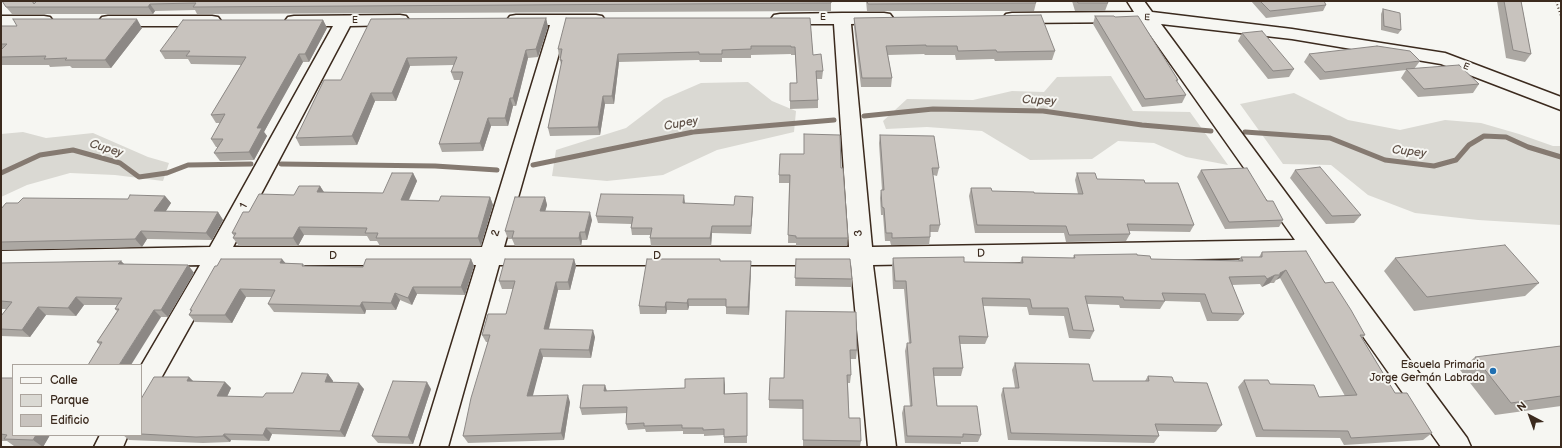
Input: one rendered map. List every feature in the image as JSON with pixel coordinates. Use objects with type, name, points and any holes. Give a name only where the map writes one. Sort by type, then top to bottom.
[{"type":"street","points":[[1135,1],[1457,447]]},
{"type":"street","name":"E","points":[[998,18],[1147,17],[1292,34],[1445,59],[1561,104]]},
{"type":"street","name":"3","points":[[842,18],[861,256],[882,447]]},
{"type":"street","name":"E","points":[[764,19],[897,18]]},
{"type":"street","name":"E","points":[[280,21],[413,20]]},
{"type":"street","points":[[498,20],[615,20]]},
{"type":"street","name":"2","points":[[434,447],[489,256],[560,20]]},
{"type":"street","points":[[1,21],[57,21]]},
{"type":"street","points":[[89,21],[232,21]]},
{"type":"street","name":"1","points":[[142,388],[217,256],[344,21]]},
{"type":"street","name":"D","points":[[1,260],[217,256],[861,256],[1314,248]]},
{"type":"street","points":[[108,447],[114,436]]},
{"type":"path","points":[[1556,1],[1561,16]]},
{"type":"green space","points":[[1111,76],[1133,111],[1190,112],[1228,165],[1186,157],[1154,143],[1118,141],[1092,159],[1030,160],[982,131],[927,127],[886,129],[883,121],[907,99],[973,100],[1012,91],[1044,92],[1057,77]]},
{"type":"green space","points":[[748,82],[772,101],[796,111],[794,132],[717,150],[663,175],[607,181],[552,176],[556,150],[626,128],[664,99],[701,83]]},
{"type":"green space","points":[[1294,93],[1348,120],[1400,130],[1445,120],[1481,123],[1553,146],[1561,146],[1561,225],[1478,220],[1415,213],[1368,195],[1331,165],[1283,164],[1240,104]]},
{"type":"green space","points":[[23,132],[46,138],[93,133],[148,157],[169,163],[163,181],[115,175],[70,173],[27,185],[1,197],[1,134]]},
{"type":"building","points":[[2,1],[32,1],[34,4],[37,1],[831,1],[831,3],[193,7],[196,3],[150,4],[148,7],[6,7]]},
{"type":"building","points":[[867,1],[1035,1],[1036,3],[868,4]]},
{"type":"building","points":[[1077,1],[1107,1],[1108,3],[1078,3]]},
{"type":"building","points":[[1260,1],[1324,1],[1326,5],[1270,11]]},
{"type":"building","points":[[1504,1],[1521,1],[1531,54],[1513,50]]},
{"type":"building","points":[[1383,9],[1400,13],[1401,30],[1384,26]]},
{"type":"building","points":[[1041,15],[1055,51],[958,51],[957,46],[886,46],[892,78],[862,78],[854,18]]},
{"type":"building","points":[[1095,16],[1138,16],[1186,95],[1145,99]]},
{"type":"building","points":[[546,18],[536,49],[526,50],[513,98],[510,98],[505,118],[488,118],[480,143],[439,144],[463,72],[451,72],[457,57],[407,58],[392,93],[371,93],[352,136],[296,138],[324,80],[341,80],[371,19]]},
{"type":"building","points":[[566,18],[810,18],[813,55],[821,54],[823,71],[816,71],[818,100],[790,101],[790,83],[797,83],[795,47],[791,46],[751,46],[751,49],[722,50],[722,54],[699,54],[699,52],[618,54],[612,96],[603,96],[598,127],[548,128],[562,60],[560,60],[562,49],[558,49]]},
{"type":"building","points":[[13,19],[137,19],[105,60],[65,60],[67,58],[44,59],[46,56],[1,57],[1,50],[7,44],[1,44],[1,26],[17,26]]},
{"type":"building","points":[[183,20],[323,20],[305,54],[299,54],[257,128],[262,128],[249,152],[214,153],[223,139],[211,139],[225,114],[211,115],[246,57],[186,56],[190,51],[160,51]]},
{"type":"building","points":[[1262,31],[1294,69],[1273,71],[1242,33]]},
{"type":"building","points":[[1377,46],[1410,51],[1420,61],[1325,72],[1309,54]]},
{"type":"building","points":[[1459,65],[1479,84],[1424,89],[1406,69]]},
{"type":"building","points":[[804,134],[840,135],[841,168],[843,168],[848,238],[796,238],[796,236],[788,235],[790,175],[779,175],[780,154],[804,154]]},
{"type":"building","points":[[880,135],[934,136],[939,168],[932,168],[940,225],[930,225],[930,237],[892,238],[892,233],[886,233],[884,208],[882,207],[881,190],[884,190]]},
{"type":"building","points":[[1320,167],[1361,215],[1332,216],[1295,170]]},
{"type":"building","points":[[1247,168],[1267,201],[1273,201],[1283,220],[1229,222],[1201,170]]},
{"type":"building","points":[[392,173],[413,173],[401,200],[439,201],[441,196],[490,197],[478,238],[376,238],[378,233],[365,233],[367,228],[299,227],[293,238],[233,238],[236,233],[232,233],[243,212],[249,212],[259,194],[294,195],[299,186],[320,186],[317,192],[383,193]]},
{"type":"building","points":[[1077,173],[1095,173],[1097,179],[1144,180],[1145,183],[1178,183],[1194,225],[1127,224],[1130,234],[1069,235],[1066,226],[977,225],[971,188],[991,188],[992,191],[1083,194]]},
{"type":"building","points":[[601,194],[684,195],[683,203],[734,205],[735,196],[753,197],[751,226],[712,226],[710,238],[650,238],[652,228],[631,228],[633,217],[596,216]]},
{"type":"building","points":[[130,195],[165,196],[154,211],[218,212],[206,233],[141,231],[135,239],[1,242],[1,209],[6,203],[18,203],[23,198],[128,199]]},
{"type":"building","points":[[515,197],[545,197],[540,211],[590,212],[585,232],[580,232],[579,238],[512,238],[514,231],[505,231]]},
{"type":"building","points":[[1505,245],[1539,283],[1427,297],[1395,258]]},
{"type":"building","points":[[1306,251],[1325,283],[1333,282],[1351,310],[1365,335],[1360,335],[1395,393],[1407,393],[1432,433],[1351,438],[1348,431],[1263,430],[1244,380],[1268,380],[1270,384],[1314,385],[1319,397],[1357,395],[1286,270],[1280,273],[1280,275],[1275,275],[1267,279],[1265,276],[1229,277],[1244,314],[1212,313],[1205,294],[1162,293],[1165,301],[1124,300],[1123,297],[1085,296],[1094,331],[1073,330],[1068,308],[1032,308],[1030,299],[982,298],[988,337],[959,336],[963,368],[933,368],[937,406],[977,406],[981,435],[963,434],[963,437],[907,436],[904,406],[912,406],[907,343],[911,343],[906,281],[895,281],[893,258],[964,257],[964,262],[1023,263],[1022,257],[1075,258],[1074,255],[1137,254],[1150,256],[1151,259],[1243,261],[1241,257],[1262,257],[1262,252]]},
{"type":"building","points":[[221,259],[282,259],[280,263],[303,264],[302,266],[363,267],[366,259],[471,259],[461,287],[413,287],[408,298],[395,293],[391,303],[362,302],[360,306],[268,304],[275,290],[240,289],[225,315],[189,315],[192,310],[190,310],[215,266],[217,266]]},
{"type":"building","points":[[505,259],[574,259],[568,282],[556,282],[544,329],[593,330],[589,350],[540,349],[527,396],[568,395],[561,433],[463,436],[471,398],[490,335],[482,335],[488,314],[506,314],[515,281],[499,281]]},
{"type":"building","points":[[647,259],[720,259],[720,261],[751,261],[748,307],[726,307],[726,299],[688,299],[687,303],[666,302],[665,307],[639,306]]},
{"type":"building","points":[[796,259],[850,259],[852,279],[795,278]]},
{"type":"building","points":[[121,261],[118,264],[188,265],[161,310],[154,310],[120,364],[89,364],[102,342],[97,342],[119,309],[115,309],[122,298],[76,297],[68,308],[38,307],[22,330],[1,329],[1,316],[12,302],[1,301],[1,263]]},
{"type":"building","points":[[786,311],[856,312],[857,350],[850,350],[851,375],[847,375],[849,418],[860,418],[861,441],[803,440],[803,400],[769,400],[770,378],[784,378]]},
{"type":"building","points":[[1561,346],[1561,396],[1511,403],[1475,357]]},
{"type":"building","points":[[1015,363],[1089,364],[1093,381],[1149,381],[1148,376],[1172,377],[1174,382],[1207,383],[1222,425],[1155,424],[1159,436],[1011,433],[1003,388],[1019,388]]},
{"type":"building","points":[[302,373],[328,374],[325,382],[359,383],[340,431],[266,428],[263,435],[224,434],[223,436],[196,437],[142,434],[142,397],[154,377],[189,377],[187,381],[225,382],[217,396],[263,397],[266,393],[293,393]]},
{"type":"building","points":[[1,378],[12,378],[12,436],[35,436],[33,440],[4,439],[7,435],[1,434]]},
{"type":"building","points":[[724,378],[724,394],[747,393],[747,436],[724,437],[724,429],[703,430],[703,428],[682,428],[682,425],[644,426],[644,423],[626,424],[627,407],[580,408],[583,385],[605,385],[604,391],[685,388],[685,379]]},
{"type":"building","points":[[393,381],[427,382],[408,437],[372,436]]},
{"type":"waterway","name":"Cupey","points":[[864,116],[933,109],[1043,111],[1142,125],[1211,131]]},
{"type":"waterway","name":"Cupey","points":[[533,165],[693,132],[834,120]]},
{"type":"waterway","name":"Cupey","points":[[1245,132],[1330,138],[1385,160],[1434,166],[1456,160],[1469,145],[1484,136],[1506,137],[1528,147],[1561,157]]},
{"type":"waterway","name":"Cupey","points":[[1,173],[40,155],[73,150],[120,163],[139,177],[167,173],[188,165],[251,164]]},
{"type":"waterway","name":"Cupey","points":[[281,164],[435,166],[497,170]]},
{"type":"place","name":"Escuela Primaria Jorge Germán Labrada","points":[[1493,371]]}]
